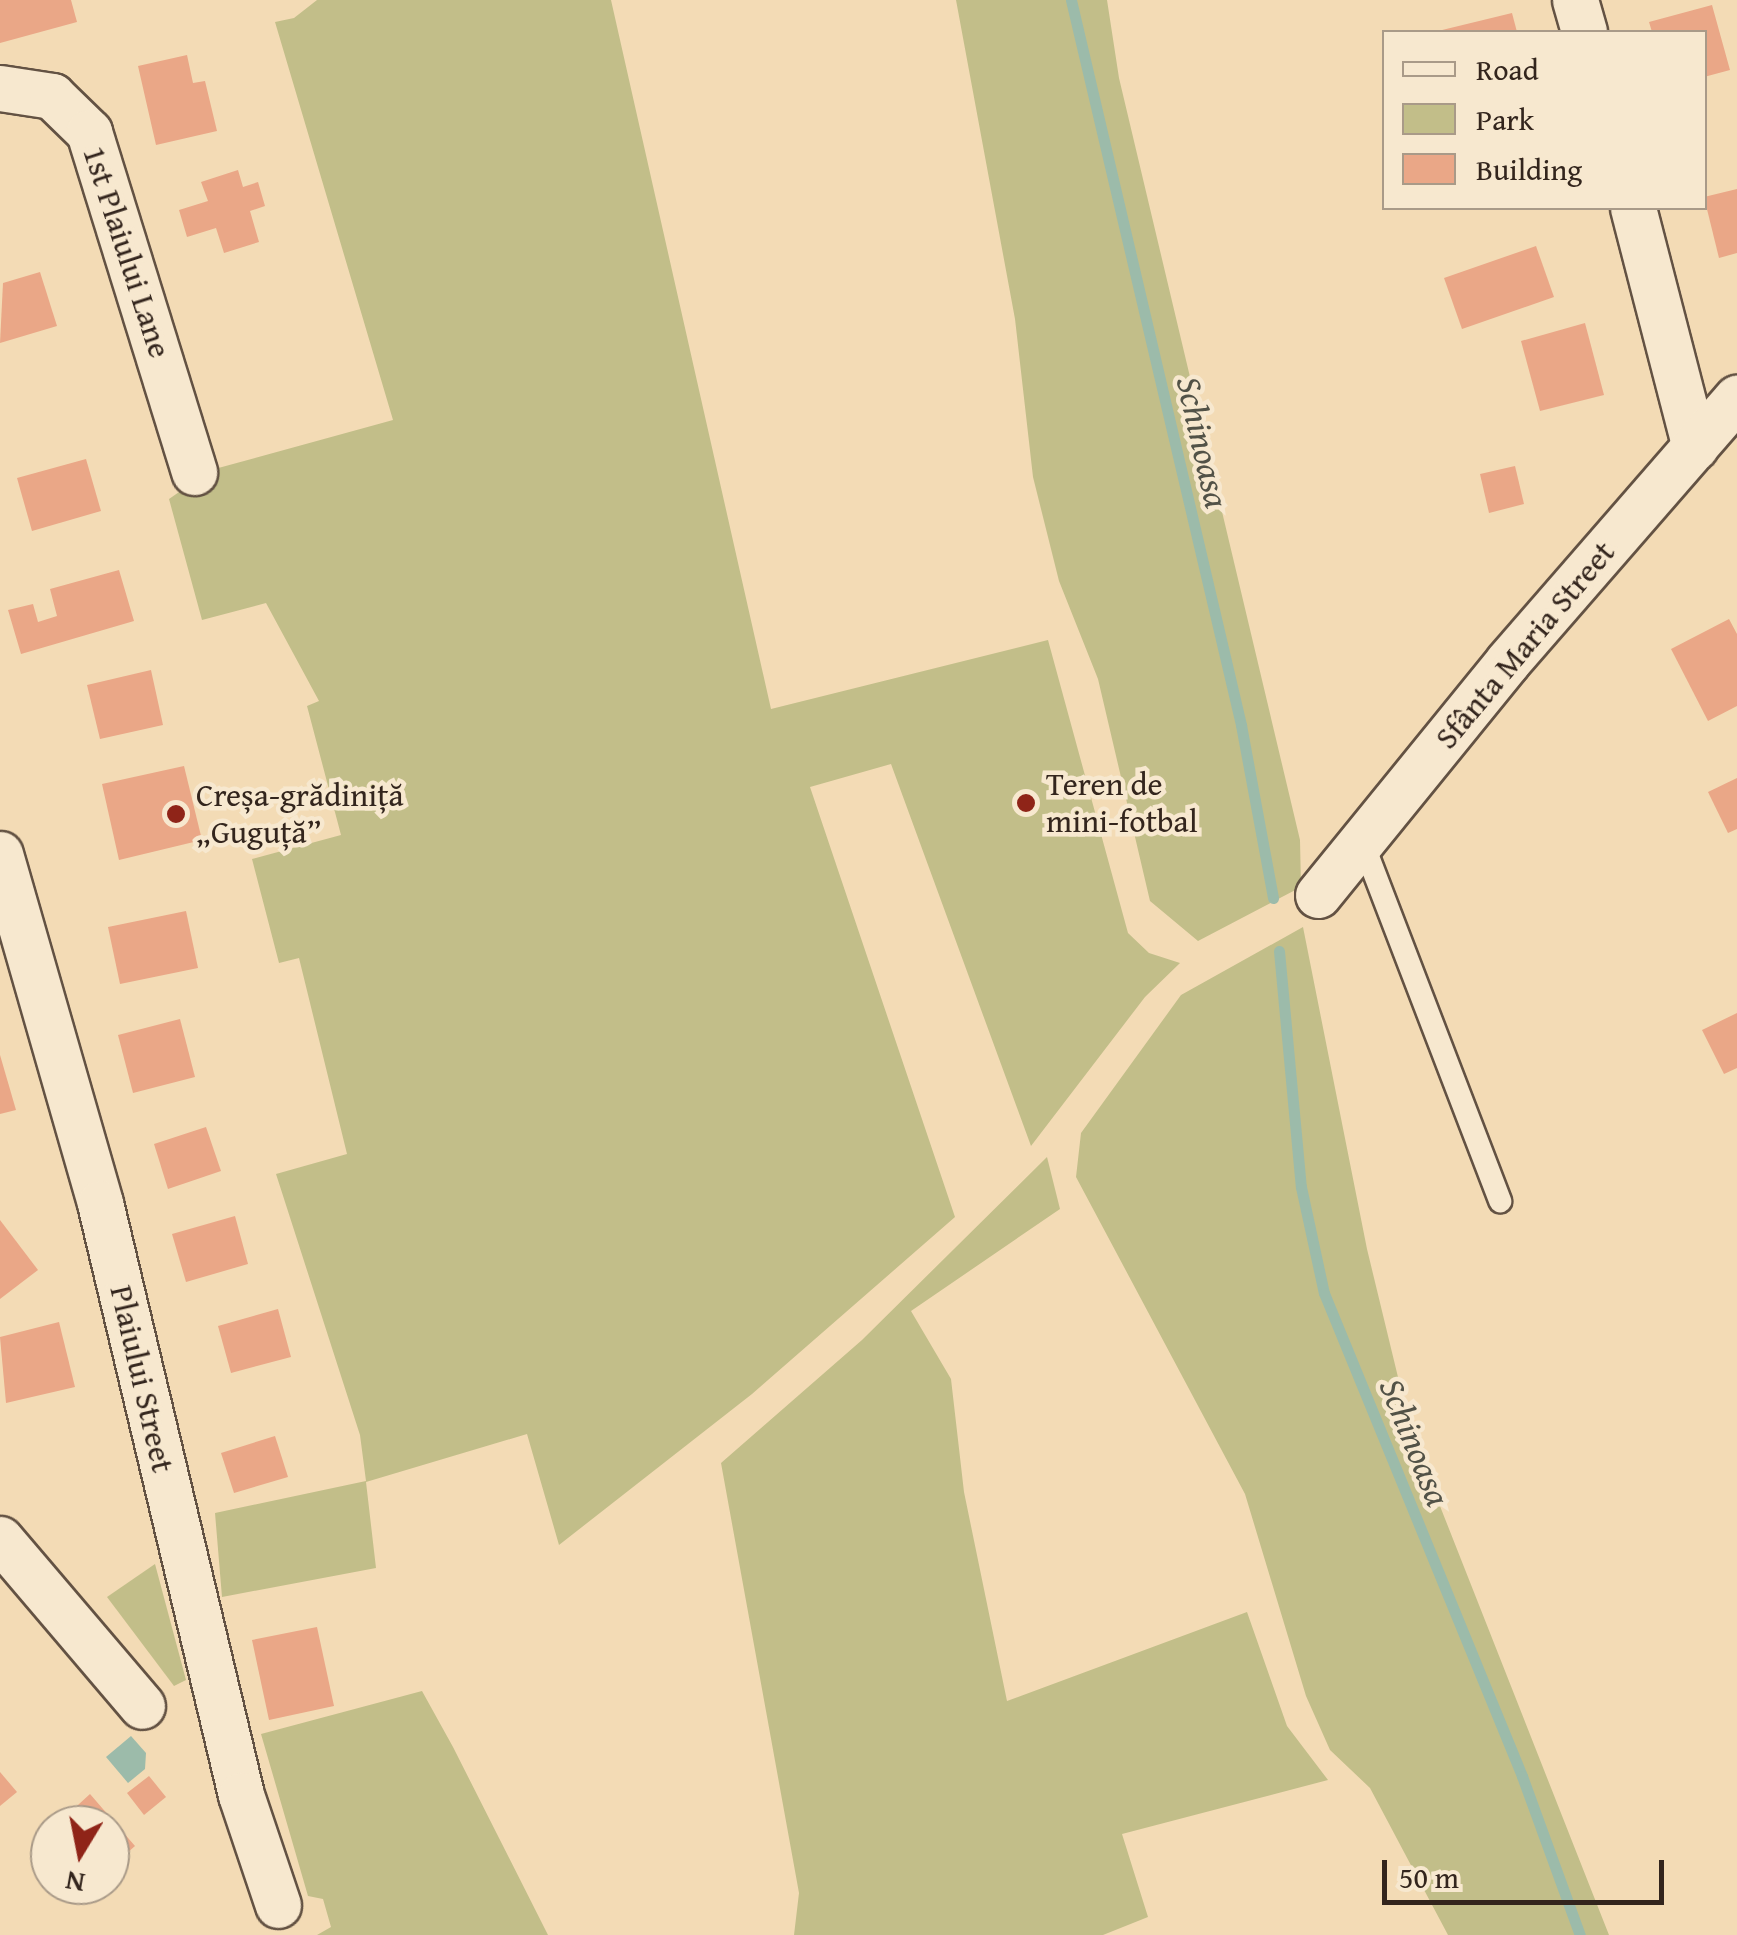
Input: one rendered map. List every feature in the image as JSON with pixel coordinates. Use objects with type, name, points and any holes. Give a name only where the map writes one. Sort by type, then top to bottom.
[{"type":"street","points":[[1575,0],[1583,30]]},
{"type":"street","name":"1st Plaiului Lane","points":[[0,88],[52,96],[89,132],[194,472]]},
{"type":"street","points":[[1634,210],[1695,447]]},
{"type":"street","name":"Sfânta Maria Street","points":[[1318,895],[1737,398]]},
{"type":"street","name":"Plaiului Street","points":[[0,854],[100,1202],[241,1795],[278,1905]]},
{"type":"street","points":[[0,1538],[142,1706]]},
{"type":"lane","points":[[1362,841],[1500,1201]]},
{"type":"green space","points":[[317,0],[611,0],[771,709],[1048,640],[1128,933],[1149,953],[1180,963],[1145,997],[1031,1146],[891,764],[810,787],[955,1217],[752,1394],[559,1545],[527,1434],[366,1482],[376,1568],[222,1597],[215,1513],[366,1481],[360,1435],[276,1174],[347,1154],[299,958],[279,963],[252,859],[341,835],[307,706],[319,701],[266,603],[202,620],[169,499],[211,470],[393,420],[275,22],[294,18]]},
{"type":"green space","points":[[956,0],[1107,0],[1119,78],[1300,840],[1301,887],[1198,941],[1150,901],[1098,679],[1059,581],[1033,477],[1015,319]]},
{"type":"green space","points":[[1303,927],[1367,1249],[1412,1435],[1609,1935],[1448,1935],[1370,1788],[1330,1750],[1306,1696],[1245,1494],[1076,1177],[1081,1133],[1181,995]]},
{"type":"green space","points":[[1047,1157],[1060,1209],[911,1311],[951,1379],[964,1492],[1007,1701],[1247,1612],[1287,1726],[1328,1780],[1122,1834],[1148,1917],[1103,1935],[794,1935],[799,1893],[721,1463],[862,1340]]},
{"type":"green space","points":[[155,1564],[186,1680],[174,1686],[107,1597]]},
{"type":"green space","points":[[422,1691],[548,1935],[317,1935],[331,1927],[323,1899],[308,1896],[261,1734]]},
{"type":"shaded area","points":[[131,1736],[146,1753],[145,1769],[128,1783],[106,1757]]},
{"type":"building","points":[[0,0],[71,0],[77,22],[0,43]]},
{"type":"building","points":[[1712,5],[1730,70],[1707,76],[1707,30],[1651,30],[1649,22]]},
{"type":"building","points":[[1512,13],[1516,30],[1442,30]]},
{"type":"building","points":[[187,55],[193,83],[205,81],[217,131],[156,145],[138,66]]},
{"type":"building","points":[[238,170],[243,187],[258,182],[265,206],[250,211],[259,242],[224,253],[216,228],[187,237],[179,210],[208,201],[201,182]]},
{"type":"building","points":[[1737,189],[1737,253],[1719,258],[1707,196]]},
{"type":"building","points":[[1536,246],[1554,297],[1462,329],[1444,278]]},
{"type":"building","points":[[40,272],[57,326],[0,343],[3,283]]},
{"type":"building","points":[[1585,323],[1604,395],[1540,411],[1521,341]]},
{"type":"building","points":[[86,459],[101,511],[32,531],[17,478]]},
{"type":"building","points":[[1515,466],[1524,504],[1489,513],[1480,474]]},
{"type":"building","points":[[119,570],[134,621],[21,654],[8,610],[33,604],[38,622],[57,616],[50,589]]},
{"type":"building","points":[[1729,619],[1737,634],[1737,706],[1708,721],[1671,649]]},
{"type":"building","points":[[151,670],[163,725],[100,739],[87,685]]},
{"type":"building","points":[[184,766],[202,840],[119,860],[102,784]]},
{"type":"building","points":[[1737,778],[1737,829],[1728,833],[1708,792]]},
{"type":"building","points":[[186,911],[198,968],[120,984],[108,927]]},
{"type":"building","points":[[1737,1013],[1737,1068],[1724,1074],[1702,1030]]},
{"type":"building","points":[[180,1019],[195,1077],[133,1093],[118,1035]]},
{"type":"building","points":[[0,1055],[16,1110],[0,1114]]},
{"type":"building","points":[[206,1127],[221,1171],[168,1189],[154,1144]]},
{"type":"building","points":[[235,1216],[248,1264],[186,1282],[172,1234]]},
{"type":"building","points":[[0,1220],[38,1270],[0,1299]]},
{"type":"building","points":[[278,1309],[291,1357],[231,1373],[218,1326]]},
{"type":"building","points":[[59,1322],[75,1387],[6,1403],[0,1337]]},
{"type":"building","points":[[275,1436],[288,1477],[234,1493],[221,1453]]},
{"type":"building","points":[[317,1627],[334,1706],[269,1720],[252,1640]]},
{"type":"building","points":[[0,1772],[17,1792],[0,1806]]},
{"type":"building","points":[[149,1776],[166,1797],[144,1815],[127,1793]]},
{"type":"building","points":[[90,1794],[100,1805],[78,1805]]},
{"type":"waterway","name":"Schinoasa","points":[[1071,0],[1241,725],[1273,898]]},
{"type":"waterway","name":"Schinoasa","points":[[1279,951],[1301,1187],[1324,1293],[1522,1776],[1580,1935]]},
{"type":"place","name":"Teren de mini-fotbal","points":[[1026,803]]},
{"type":"place","name":"Creșa-grădiniță „Guguță”","points":[[176,814]]}]
